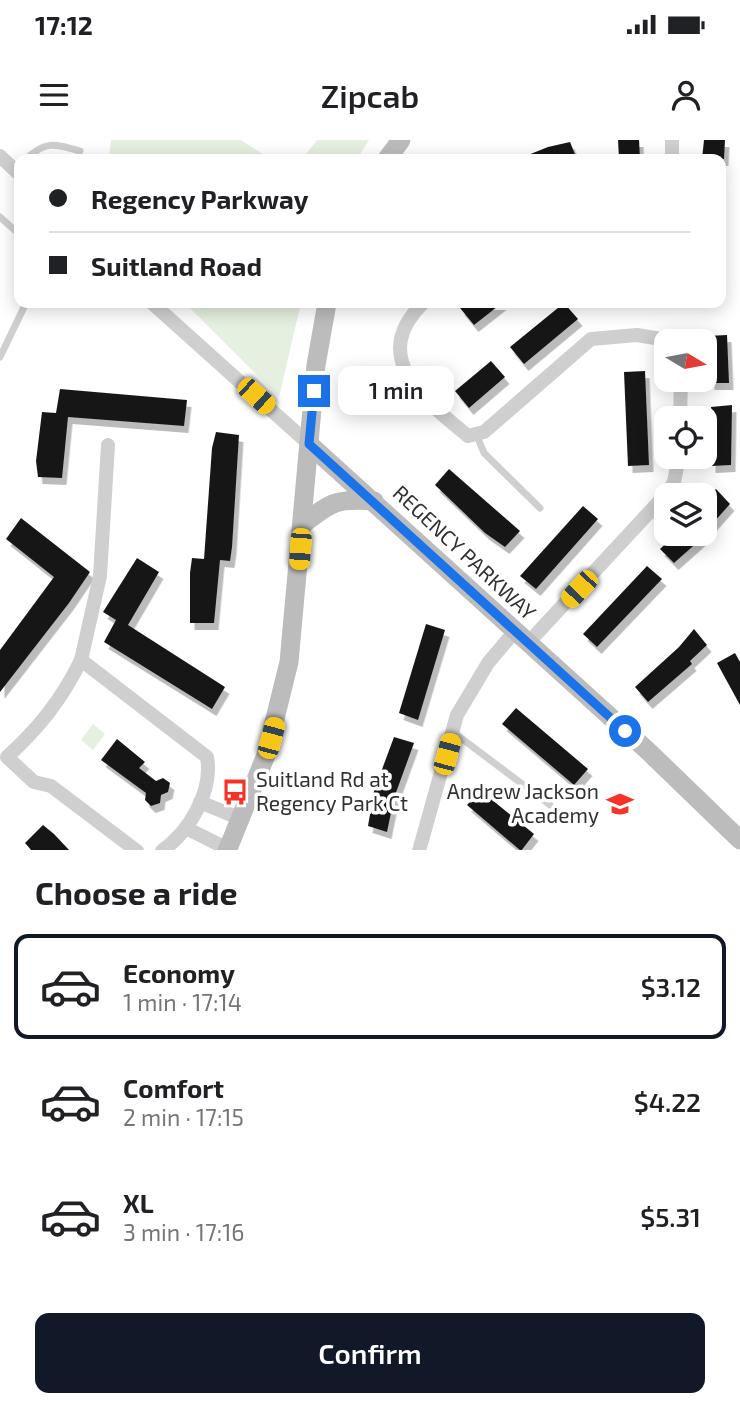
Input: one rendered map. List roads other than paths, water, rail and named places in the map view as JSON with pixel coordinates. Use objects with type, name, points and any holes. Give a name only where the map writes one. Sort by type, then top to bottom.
[{"type":"main road","points":[[227,850],[267,755],[284,685],[297,598],[316,365],[326,308]]},
{"type":"main road","name":"REGENCY PARKWAY","points":[[309,444],[649,751],[740,840]]},
{"type":"main road","points":[[302,525],[321,510],[346,499],[374,501]]},
{"type":"street","points":[[0,156],[14,168]]},
{"type":"street","name":"REGENCY PARKWAY","points":[[158,308],[309,444]]},
{"type":"street","points":[[417,308],[403,334],[401,364],[419,394],[468,436],[477,436],[591,340],[637,335],[654,338]]},
{"type":"street","points":[[108,445],[100,576],[81,660],[66,690],[45,719],[8,757],[34,782],[51,786],[136,850]]},
{"type":"street","points":[[419,850],[453,732],[471,688],[668,492],[674,482],[677,469]]},
{"type":"street","points":[[81,660],[207,757],[209,770],[200,802],[186,828],[162,850]]},
{"type":"street","points":[[200,802],[241,819]]},
{"type":"street","points":[[186,828],[227,850]]},
{"type":"lane","points":[[32,154],[42,145],[50,143],[80,151]]},
{"type":"lane","points":[[0,217],[14,230]]},
{"type":"lane","points":[[0,358],[24,308]]},
{"type":"lane","points":[[477,436],[484,453],[540,508]]},
{"type":"lane","points":[[453,732],[550,805]]},
{"type":"place","name":"Suitland Rd at Regency Park Ct","points":[[235,792]]},
{"type":"place","name":"Andrew Jackson Academy","points":[[620,804]]}]
